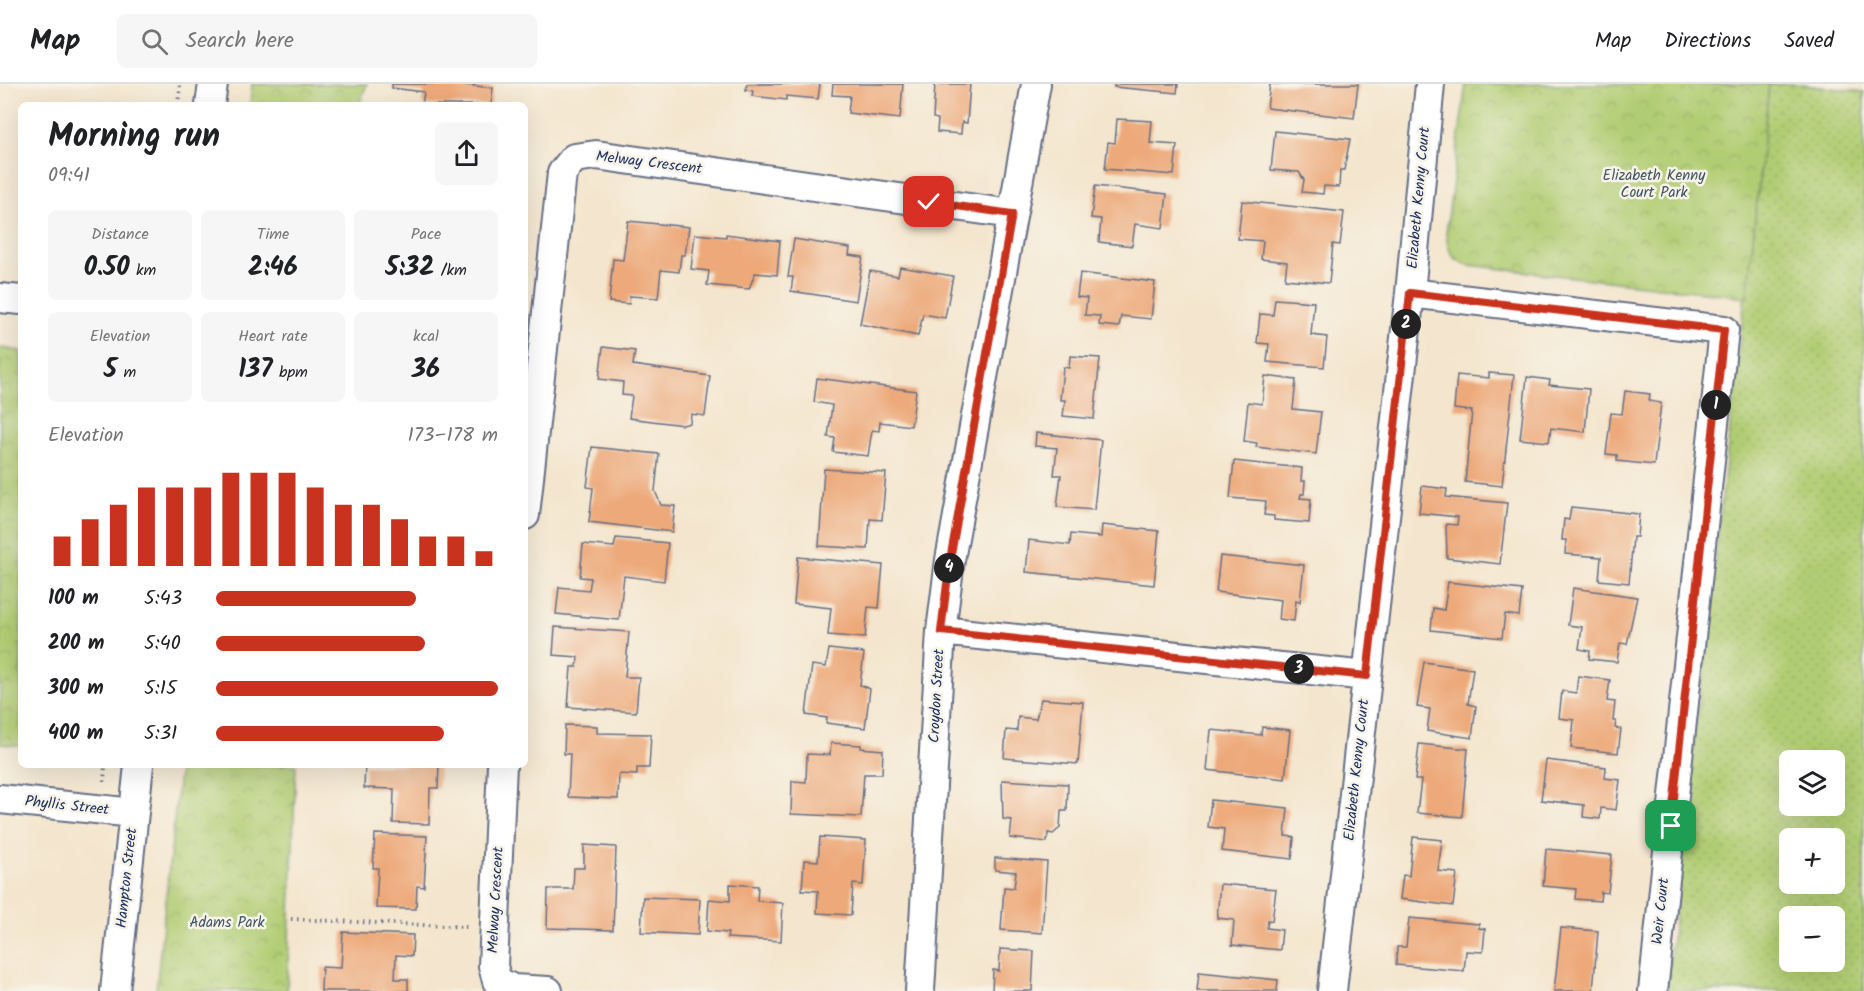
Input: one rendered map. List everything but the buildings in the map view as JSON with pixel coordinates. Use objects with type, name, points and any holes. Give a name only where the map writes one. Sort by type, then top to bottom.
[{"type":"street","points":[[210,102],[213,84]]},
{"type":"street","name":"Croydon Street","points":[[920,991],[941,631],[950,560],[1036,84]]},
{"type":"street","name":"Elizabeth Kenny Court","points":[[1332,991],[1410,293],[1430,84]]},
{"type":"street","name":"Melway Crescent","points":[[528,487],[562,173],[574,158],[596,155],[1012,214]]},
{"type":"street","name":"Weir Court","points":[[1410,293],[1724,330],[1653,991]]},
{"type":"street","points":[[0,298],[18,300]]},
{"type":"street","points":[[941,631],[1367,676]]},
{"type":"street","name":"Hampton Street","points":[[115,991],[139,768]]},
{"type":"street","name":"Melway Crescent","points":[[502,768],[492,966],[497,981],[513,989],[548,991]]},
{"type":"street","name":"Phyllis Street","points":[[0,799],[134,813]]},
{"type":"path","points":[[178,102],[180,84]]},
{"type":"path","points":[[291,919],[494,928]]},
{"type":"green space","points":[[252,84],[367,84],[360,102],[250,102]]},
{"type":"green space","name":"Elizabeth Kenny Court Park","points":[[1466,84],[1769,84],[1747,297],[1468,265],[1454,257],[1449,249],[1446,233]]},
{"type":"green space","points":[[1769,84],[1796,84],[1864,92],[1864,991],[1666,991]]},
{"type":"green space","points":[[0,348],[18,351],[18,746],[0,744]]},
{"type":"green space","name":"Adams Park","points":[[180,768],[296,768],[287,991],[156,991]]},
{"type":"route","points":[[929,202],[1012,214],[950,560],[941,631],[1367,676],[1410,293],[1724,330],[1671,826]]}]
